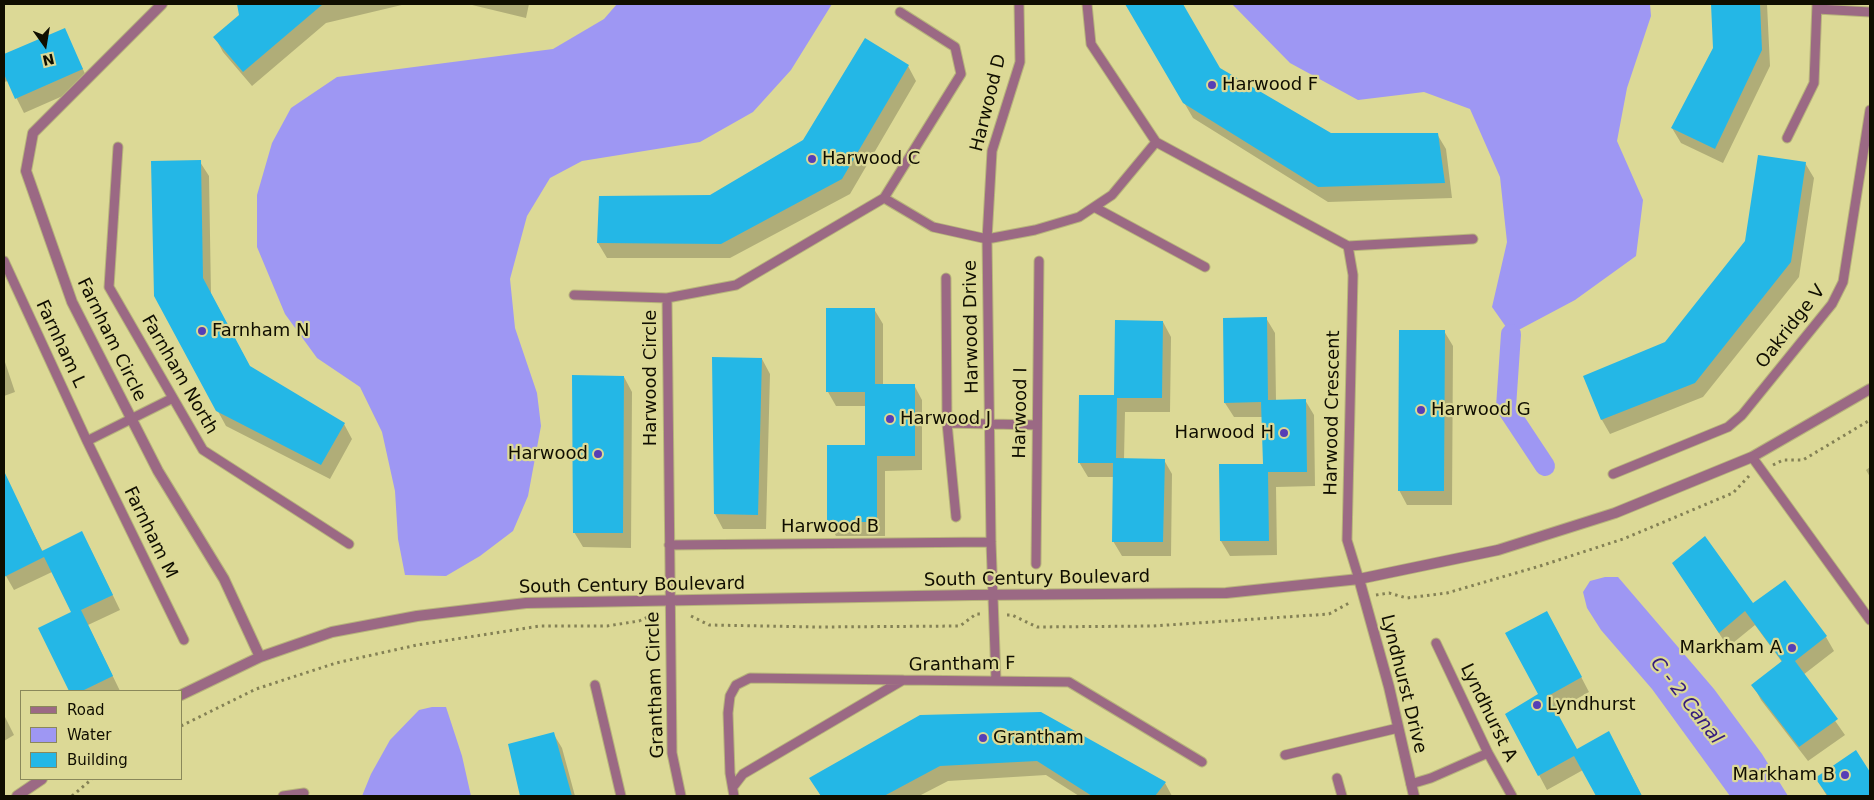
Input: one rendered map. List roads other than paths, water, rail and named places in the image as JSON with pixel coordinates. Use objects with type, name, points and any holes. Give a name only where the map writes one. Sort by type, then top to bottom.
[{"type":"street","name":"Farnham Circle","points":[[162,4],[33,134],[26,171],[72,302],[158,471],[224,579],[260,656]]},
{"type":"street","name":"South Century Boulevard","points":[[182,695],[260,656],[332,632],[417,616],[526,603],[669,602],[994,594],[1226,593],[1359,579],[1498,550],[1614,512],[1752,458],[1870,390]]},
{"type":"street","name":"Lyndhurst Drive","points":[[1359,579],[1414,796]]},
{"type":"street","points":[[17,796],[41,780]]},
{"type":"lane","name":"Harwood D","points":[[987,239],[992,151],[1020,62],[1019,4]]},
{"type":"lane","points":[[1087,4],[1091,44],[1156,142],[1348,246],[1473,239]]},
{"type":"lane","points":[[1787,138],[1814,84],[1817,6],[1870,12]]},
{"type":"lane","points":[[900,12],[955,47],[962,74],[884,198],[933,227],[987,239],[1035,230],[1079,217],[1112,195],[1156,142]]},
{"type":"lane","name":"Oakridge V","points":[[1614,474],[1728,427],[1742,415],[1832,304],[1843,282],[1870,110]]},
{"type":"lane","name":"Farnham North","points":[[118,147],[110,287],[203,450],[349,544]]},
{"type":"lane","name":"Harwood Circle","points":[[669,602],[667,298],[736,285],[884,198]]},
{"type":"lane","points":[[1094,206],[1205,267]]},
{"type":"lane","name":"Harwood Drive","points":[[987,239],[991,542],[996,680]]},
{"type":"lane","name":"Harwood Crescent","points":[[1348,246],[1353,275],[1347,540],[1359,579]]},
{"type":"lane","name":"Farnham L","points":[[4,261],[87,441]]},
{"type":"lane","name":"Harwood I","points":[[1036,564],[1040,261]]},
{"type":"lane","points":[[946,278],[946,423],[956,517]]},
{"type":"lane","points":[[574,295],[667,298]]},
{"type":"lane","points":[[87,441],[173,398]]},
{"type":"lane","points":[[946,423],[1037,425]]},
{"type":"lane","name":"Farnham M","points":[[87,441],[184,640]]},
{"type":"lane","points":[[1752,458],[1870,620]]},
{"type":"lane","name":"Harwood B","points":[[669,545],[991,542]]},
{"type":"lane","name":"Grantham Circle","points":[[669,602],[672,753],[681,796]]},
{"type":"lane","name":"Lyndhurst A","points":[[1436,642],[1488,753],[1512,796]]},
{"type":"lane","points":[[733,792],[730,773],[728,713],[730,696],[736,685],[750,678],[903,680]]},
{"type":"lane","name":"Grantham F","points":[[733,792],[743,774],[903,680],[1069,682],[1202,762]]},
{"type":"lane","points":[[595,685],[621,796]]},
{"type":"lane","points":[[1285,755],[1398,728]]},
{"type":"lane","points":[[1411,784],[1431,778],[1488,753]]},
{"type":"lane","points":[[1337,778],[1342,796]]},
{"type":"lane","points":[[283,796],[304,793]]},
{"type":"water","points":[[617,4],[832,4],[791,70],[753,112],[700,142],[582,161],[550,178],[527,216],[510,279],[515,328],[537,393],[541,426],[528,496],[513,531],[480,556],[446,576],[405,575],[398,539],[395,491],[382,432],[360,387],[317,358],[285,314],[257,247],[257,195],[272,143],[291,108],[337,77],[553,49],[604,19]]},
{"type":"water","points":[[1232,4],[1650,4],[1651,16],[1627,88],[1617,141],[1643,200],[1636,256],[1575,300],[1511,334],[1492,307],[1507,242],[1500,177],[1470,109],[1424,92],[1358,100],[1290,63]]},
{"type":"water","points":[[1605,577],[1618,577],[1714,689],[1762,754],[1788,796],[1730,796],[1652,689],[1601,630],[1587,608],[1583,592],[1590,581]]},
{"type":"water","points":[[432,707],[446,707],[462,756],[471,796],[362,796],[371,774],[390,740],[419,710]]},
{"type":"waterway","name":"C - 2 Canal","points":[[1511,334],[1506,407],[1545,466]]},
{"type":"place","name":"Harwood F","points":[[1212,85]]},
{"type":"place","name":"Harwood C","points":[[812,159]]},
{"type":"place","name":"Farnham N","points":[[202,331]]},
{"type":"place","name":"Harwood G","points":[[1421,410]]},
{"type":"place","name":"Harwood J","points":[[890,419]]},
{"type":"place","name":"Harwood H","points":[[1284,433]]},
{"type":"place","name":"Harwood","points":[[598,454]]},
{"type":"place","name":"Markham A","points":[[1792,648]]},
{"type":"place","name":"Lyndhurst","points":[[1537,705]]},
{"type":"place","name":"Grantham","points":[[983,738]]},
{"type":"place","name":"Markham B","points":[[1845,775]]}]
